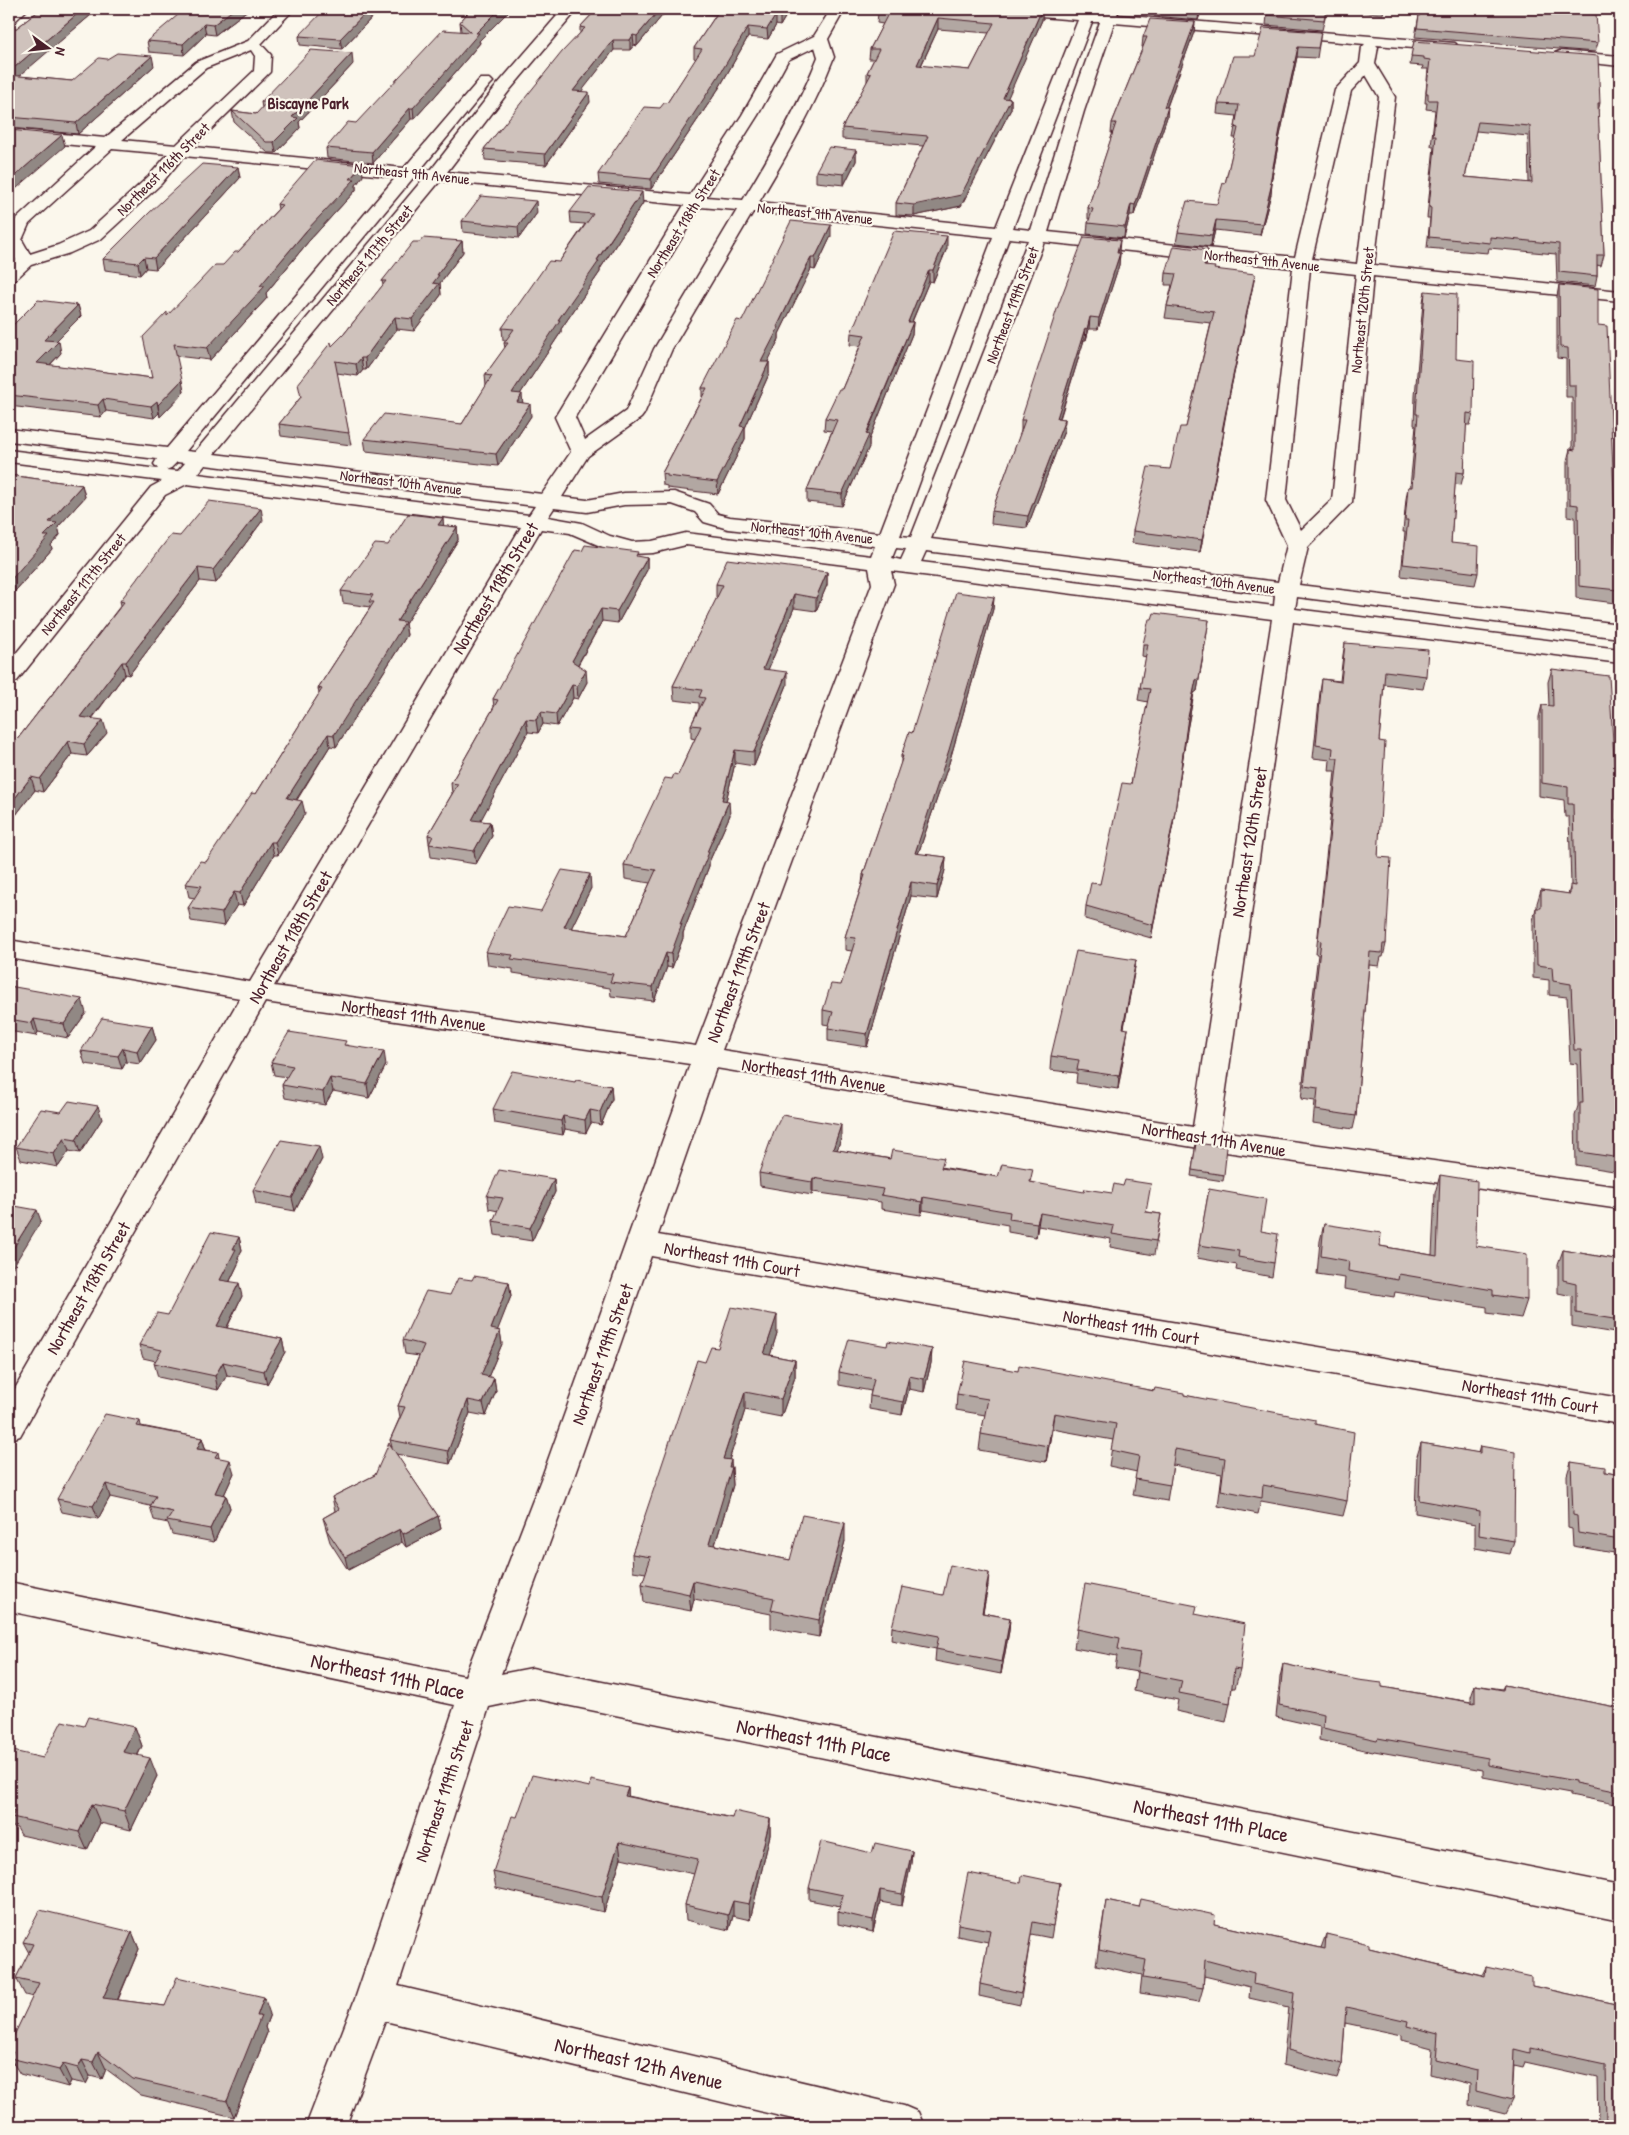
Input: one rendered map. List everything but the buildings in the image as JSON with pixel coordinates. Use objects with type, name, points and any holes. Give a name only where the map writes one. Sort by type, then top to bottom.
[{"type":"street","points":[[25,260],[12,240],[22,222],[109,143],[201,65],[253,44],[287,9]]},
{"type":"street","name":"Northeast 117th Street","points":[[182,479],[436,175],[503,88],[571,9]]},
{"type":"street","points":[[820,39],[838,9]]},
{"type":"street","points":[[991,9],[1088,13],[1110,11],[1462,43]]},
{"type":"street","name":"Northeast 119th Street","points":[[909,568],[1038,236],[1076,111],[1110,11]]},
{"type":"street","name":"Northeast 119th Street","points":[[326,2126],[374,1999],[476,1694],[562,1464],[706,1057],[881,574],[888,540],[1003,232],[1088,13]]},
{"type":"street","points":[[1298,545],[1276,500],[1302,264],[1343,90],[1367,64],[1373,35]]},
{"type":"street","name":"Northeast 118th Street","points":[[9,1427],[257,992],[541,511],[581,452],[634,414],[663,349],[781,151],[812,92],[826,57],[820,39],[782,57],[750,114],[694,202],[565,417],[581,452]]},
{"type":"street","name":"Northeast 116th Street","points":[[9,276],[25,260],[64,248],[96,235],[155,180],[179,152],[262,72],[263,55],[253,44]]},
{"type":"street","points":[[1620,50],[1548,50],[1620,61]]},
{"type":"street","name":"Northeast 120th Street","points":[[1205,1139],[1287,590],[1298,545],[1342,502],[1365,270],[1387,97],[1367,64]]},
{"type":"street","name":"Northeast 117th Street","points":[[9,676],[156,483],[171,454],[497,68]]},
{"type":"street","name":"Northeast 9th Avenue","points":[[9,134],[747,206],[1620,296]]},
{"type":"street","name":"Northeast 10th Avenue","points":[[9,435],[200,458],[541,511],[603,541],[630,548],[654,546],[673,540],[686,539],[881,574],[909,568],[1620,656]]},
{"type":"street","name":"Northeast 10th Avenue","points":[[9,456],[156,483],[182,479],[541,511],[587,506],[624,499],[674,498],[702,508],[711,518],[728,523],[888,540],[1620,631]]},
{"type":"street","name":"Northeast 11th Avenue","points":[[9,949],[257,992],[706,1057],[1205,1139],[1620,1198]]},
{"type":"street","name":"Northeast 11th Court","points":[[641,1243],[1620,1412]]},
{"type":"street","name":"Northeast 11th Place","points":[[9,1596],[476,1694],[532,1683],[1620,1903]]},
{"type":"street","name":"Northeast 12th Avenue","points":[[374,1999],[904,2126]]},
{"type":"district","name":"Biscayne Park","points":[[308,103]]}]
